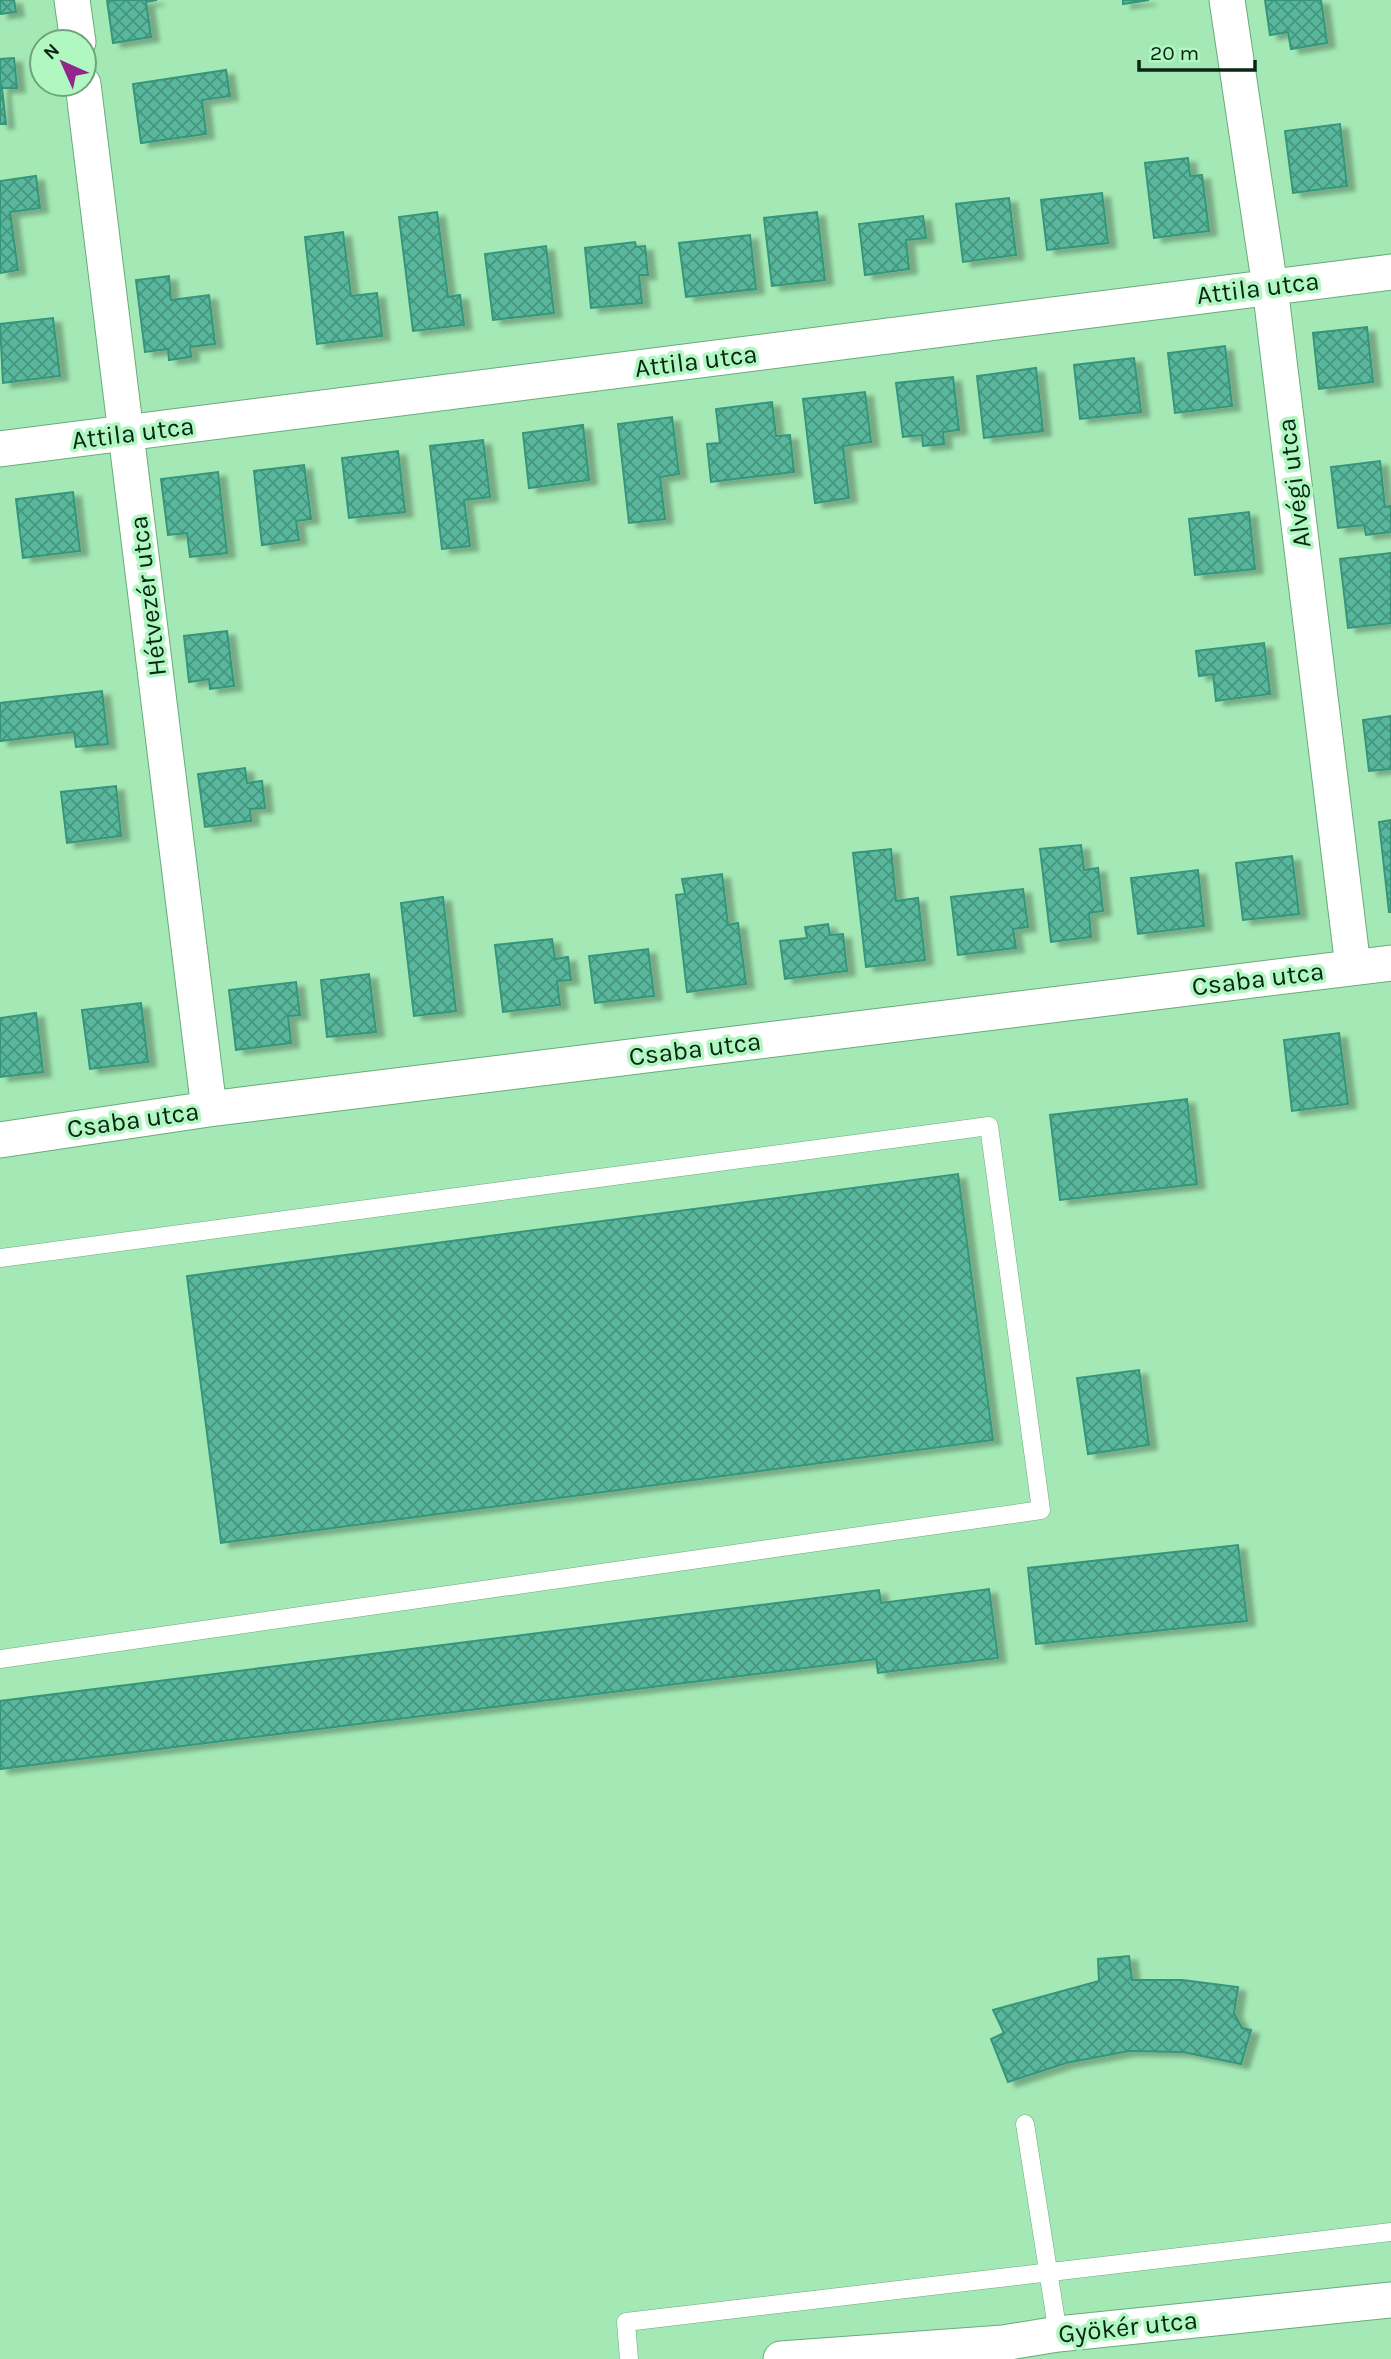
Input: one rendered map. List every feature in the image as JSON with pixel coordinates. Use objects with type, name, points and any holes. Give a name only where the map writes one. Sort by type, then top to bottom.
[{"type":"street","points":[[72,0],[76,28]]},
{"type":"street","name":"Alvégi utca","points":[[1227,0],[1270,287],[1353,967]]},
{"type":"street","name":"Hétvezér utca","points":[[85,98],[209,1109]]},
{"type":"street","name":"Attila utca","points":[[0,449],[1391,272]]},
{"type":"street","name":"Csaba utca","points":[[0,1140],[209,1109],[1391,963]]},
{"type":"street","name":"Gyökér utca","points":[[781,2359],[1003,2343],[1058,2334],[1391,2300]]},
{"type":"lane","points":[[0,1258],[989,1126],[1041,1510],[0,1659]]},
{"type":"lane","points":[[1025,2124],[1058,2334]]},
{"type":"lane","points":[[629,2359],[626,2322],[1391,2232]]},
{"type":"building","points":[[0,0],[14,0],[16,12],[0,14]]},
{"type":"building","points":[[107,0],[157,0],[146,2],[151,37],[113,43]]},
{"type":"building","points":[[1123,0],[1149,0],[1123,4]]},
{"type":"building","points":[[1265,0],[1321,0],[1327,43],[1291,49],[1288,32],[1270,35]]},
{"type":"building","points":[[14,58],[17,88],[2,88],[6,124],[0,124],[0,59]]},
{"type":"building","points":[[226,70],[230,96],[202,100],[206,134],[141,143],[133,84]]},
{"type":"building","points":[[1340,124],[1347,186],[1293,193],[1285,131]]},
{"type":"building","points":[[1188,158],[1190,176],[1202,175],[1209,231],[1154,238],[1145,163]]},
{"type":"building","points":[[36,176],[40,208],[10,212],[18,270],[0,273],[0,181]]},
{"type":"building","points":[[1102,193],[1108,243],[1047,250],[1041,200]]},
{"type":"building","points":[[1009,198],[1016,255],[963,262],[956,204]]},
{"type":"building","points":[[437,212],[448,297],[460,295],[464,325],[413,331],[399,217]]},
{"type":"building","points":[[817,212],[825,280],[772,286],[764,218]]},
{"type":"building","points":[[923,216],[926,238],[906,240],[909,269],[865,275],[859,224]]},
{"type":"building","points":[[343,232],[351,296],[377,293],[382,336],[317,344],[305,237]]},
{"type":"building","points":[[750,235],[756,289],[686,297],[679,243]]},
{"type":"building","points":[[635,242],[636,247],[645,246],[648,275],[639,275],[642,303],[591,308],[585,248]]},
{"type":"building","points":[[546,246],[554,313],[493,320],[485,254]]},
{"type":"building","points":[[169,276],[171,300],[209,295],[215,344],[190,347],[191,357],[169,360],[168,349],[145,352],[136,280]]},
{"type":"building","points":[[53,318],[60,376],[3,383],[0,324]]},
{"type":"building","points":[[1367,327],[1373,382],[1319,389],[1313,333]]},
{"type":"building","points":[[1225,346],[1232,406],[1175,413],[1168,353]]},
{"type":"building","points":[[1134,358],[1141,412],[1080,419],[1074,365]]},
{"type":"building","points":[[1036,368],[1043,431],[984,438],[977,376]]},
{"type":"building","points":[[953,377],[959,430],[943,432],[944,444],[923,446],[922,435],[903,437],[896,383]]},
{"type":"building","points":[[865,392],[871,442],[843,446],[849,498],[815,503],[803,399]]},
{"type":"building","points":[[772,402],[776,436],[790,435],[794,472],[711,482],[707,444],[720,443],[716,409]]},
{"type":"building","points":[[672,417],[679,474],[660,477],[665,519],[629,523],[618,424]]},
{"type":"building","points":[[583,425],[589,480],[529,488],[523,433]]},
{"type":"building","points":[[483,440],[490,497],[464,500],[470,546],[442,549],[430,446]]},
{"type":"building","points":[[398,451],[405,512],[349,518],[342,458]]},
{"type":"building","points":[[1380,461],[1385,507],[1391,506],[1391,532],[1366,535],[1364,525],[1338,528],[1331,467]]},
{"type":"building","points":[[304,465],[311,519],[296,521],[299,540],[262,545],[254,471]]},
{"type":"building","points":[[218,472],[227,553],[190,557],[187,533],[168,535],[161,479]]},
{"type":"building","points":[[73,492],[80,551],[23,558],[16,499]]},
{"type":"building","points":[[1249,512],[1255,569],[1195,575],[1189,519]]},
{"type":"building","points":[[1391,553],[1391,623],[1348,628],[1340,559]]},
{"type":"building","points":[[227,631],[234,686],[210,689],[209,679],[189,682],[184,636]]},
{"type":"building","points":[[1264,643],[1270,694],[1216,701],[1213,674],[1199,676],[1196,651]]},
{"type":"building","points":[[102,691],[108,744],[76,747],[74,732],[0,741],[0,703]]},
{"type":"building","points":[[1391,716],[1391,769],[1369,771],[1363,720]]},
{"type":"building","points":[[245,768],[247,783],[262,781],[265,808],[250,809],[251,821],[205,827],[198,774]]},
{"type":"building","points":[[116,786],[121,836],[67,843],[61,792]]},
{"type":"building","points":[[1391,820],[1391,912],[1389,912],[1379,822]]},
{"type":"building","points":[[1081,845],[1084,870],[1098,868],[1103,911],[1089,913],[1091,937],[1051,942],[1040,849]]},
{"type":"building","points":[[891,849],[896,901],[918,898],[925,960],[866,967],[853,853]]},
{"type":"building","points":[[1292,856],[1299,914],[1243,920],[1236,863]]},
{"type":"building","points":[[1198,870],[1204,926],[1138,934],[1131,878]]},
{"type":"building","points":[[722,874],[728,925],[738,923],[746,984],[687,992],[676,895],[685,894],[682,879]]},
{"type":"building","points":[[1023,889],[1028,927],[1013,929],[1016,948],[958,955],[951,897]]},
{"type":"building","points":[[443,897],[456,1011],[414,1016],[401,903]]},
{"type":"building","points":[[828,924],[830,935],[843,934],[847,971],[785,979],[780,941],[807,938],[805,927]]},
{"type":"building","points":[[552,939],[555,959],[568,957],[571,980],[557,981],[560,1005],[503,1012],[495,945]]},
{"type":"building","points":[[648,949],[654,996],[595,1003],[589,956]]},
{"type":"building","points":[[369,974],[376,1032],[327,1037],[321,980]]},
{"type":"building","points":[[296,982],[300,1015],[288,1016],[291,1043],[236,1050],[229,990]]},
{"type":"building","points":[[141,1003],[148,1062],[90,1069],[82,1010]]},
{"type":"building","points":[[36,1013],[43,1072],[0,1077],[0,1018]]},
{"type":"building","points":[[1339,1033],[1348,1104],[1292,1111],[1284,1040]]},
{"type":"building","points":[[1187,1099],[1197,1184],[1060,1200],[1050,1115]]},
{"type":"building","points":[[958,1174],[993,1440],[221,1543],[187,1276]]},
{"type":"building","points":[[1139,1370],[1149,1445],[1088,1454],[1077,1378]]},
{"type":"building","points":[[1238,1545],[1247,1621],[1036,1644],[1028,1568]]},
{"type":"building","points":[[989,1589],[998,1658],[878,1673],[876,1659],[0,1769],[0,1701],[879,1590],[881,1603]]},
{"type":"building","points":[[1129,1956],[1132,1980],[1182,1980],[1238,1987],[1234,2013],[1242,2028],[1251,2030],[1241,2064],[1183,2052],[1129,2051],[1066,2063],[1008,2082],[991,2039],[1004,2033],[993,2010],[1099,1981],[1098,1959]]}]
